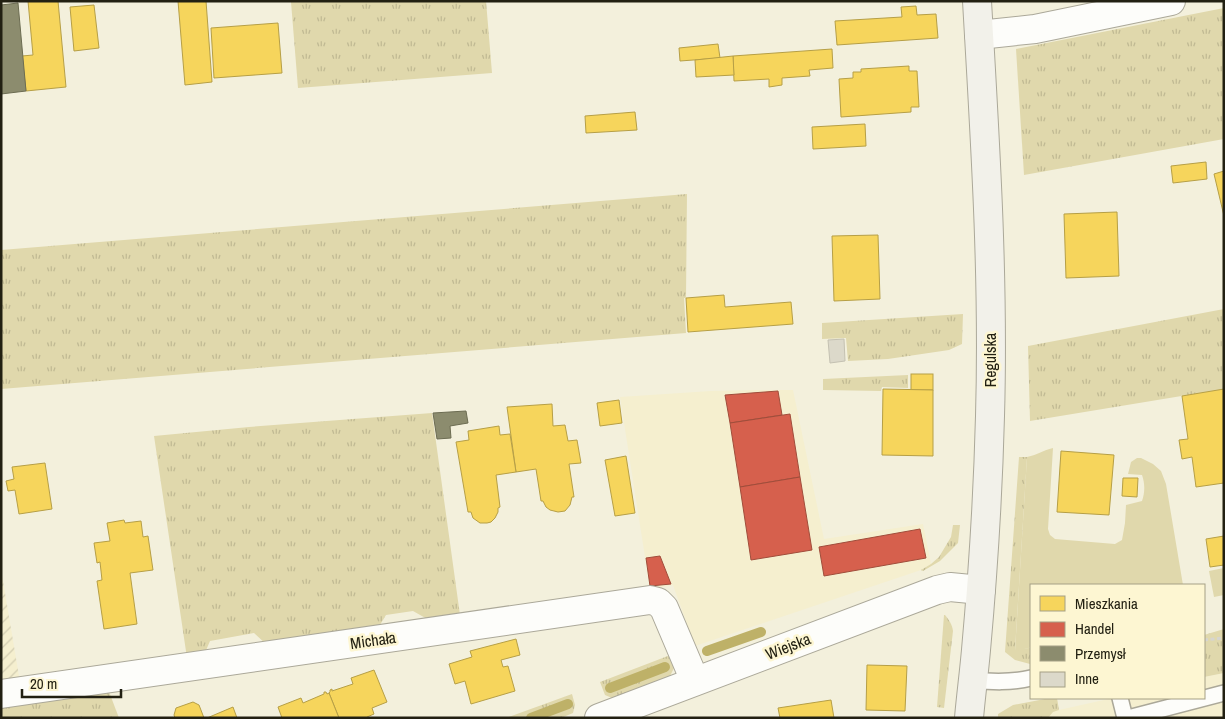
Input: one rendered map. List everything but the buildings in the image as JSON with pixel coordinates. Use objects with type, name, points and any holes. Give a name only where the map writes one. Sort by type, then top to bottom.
[{"type":"street","name":"Regulska","points":[[969,718],[981,590],[990,423],[991,324],[988,195],[977,1]]},
{"type":"street","points":[[979,35],[1035,29],[1069,11],[1171,1]]},
{"type":"street","name":"Wiejska","points":[[598,718],[937,590],[950,587],[981,590]]},
{"type":"street","name":"Michała","points":[[1,694],[650,600],[658,602],[663,607],[695,681]]},
{"type":"lane","points":[[972,680],[1002,682],[1030,678]]},
{"type":"lane","points":[[1205,698],[1224,693]]},
{"type":"lane","points":[[1120,699],[1126,718],[1200,699]]},
{"type":"path","points":[[1205,640],[1224,638]]},
{"type":"shaded area","points":[[754,390],[793,390],[824,539],[923,524],[931,564],[921,570],[695,646],[673,585],[650,589],[620,397]]},
{"type":"shaded area","points":[[1,569],[20,682],[1,685]]},
{"type":"shaded area","points":[[1224,673],[1224,718],[1048,718],[1053,711],[1108,699],[1205,699],[1205,677]]},
{"type":"green space","points":[[486,1],[492,73],[298,88],[291,2]]},
{"type":"green space","points":[[1224,8],[1224,139],[1024,175],[1016,49]]},
{"type":"green space","points":[[687,194],[686,298],[684,298],[686,333],[1,389],[1,250]]},
{"type":"green space","points":[[1224,309],[1224,389],[1030,421],[1028,346]]},
{"type":"green space","points":[[963,314],[962,344],[949,350],[888,359],[848,361],[846,338],[822,339],[822,323]]},
{"type":"green space","points":[[908,375],[908,388],[882,387],[881,391],[823,390],[823,379]]},
{"type":"green space","points":[[432,413],[460,615],[429,620],[413,611],[386,615],[378,628],[267,645],[254,633],[210,641],[204,655],[187,658],[154,436]]},
{"type":"green space","points":[[1053,448],[1048,529],[1050,535],[1055,539],[1115,544],[1122,540],[1126,505],[1142,501],[1144,491],[1142,475],[1128,474],[1131,462],[1141,458],[1153,464],[1161,471],[1166,484],[1183,584],[1030,584],[1030,647],[1015,651],[1027,457]]},
{"type":"green space","points":[[1019,457],[1027,457],[1015,650],[1030,647],[1030,664],[1015,660],[1005,652]]},
{"type":"green space","points":[[953,525],[960,525],[958,543],[940,561],[923,571],[921,570],[939,557],[951,537]]},
{"type":"green space","points":[[1224,568],[1224,595],[1214,597],[1209,571]]},
{"type":"green space","points":[[944,615],[950,622],[953,631],[944,708],[937,707]]},
{"type":"green space","points":[[1224,629],[1224,673],[1205,677],[1205,635]]},
{"type":"green space","points":[[673,654],[675,666],[670,676],[612,698],[605,695],[600,682]]},
{"type":"green space","points":[[108,689],[119,718],[1,718],[1,706]]},
{"type":"green space","points":[[572,694],[575,705],[573,713],[561,718],[506,718]]},
{"type":"green space","points":[[1045,699],[1057,699],[1059,710],[1053,712],[1048,718],[998,718],[998,714],[1013,705]]},
{"type":"waterway","points":[[707,651],[761,632]]},
{"type":"waterway","points":[[610,688],[665,667]]},
{"type":"waterway","points":[[531,718],[568,704]]}]
